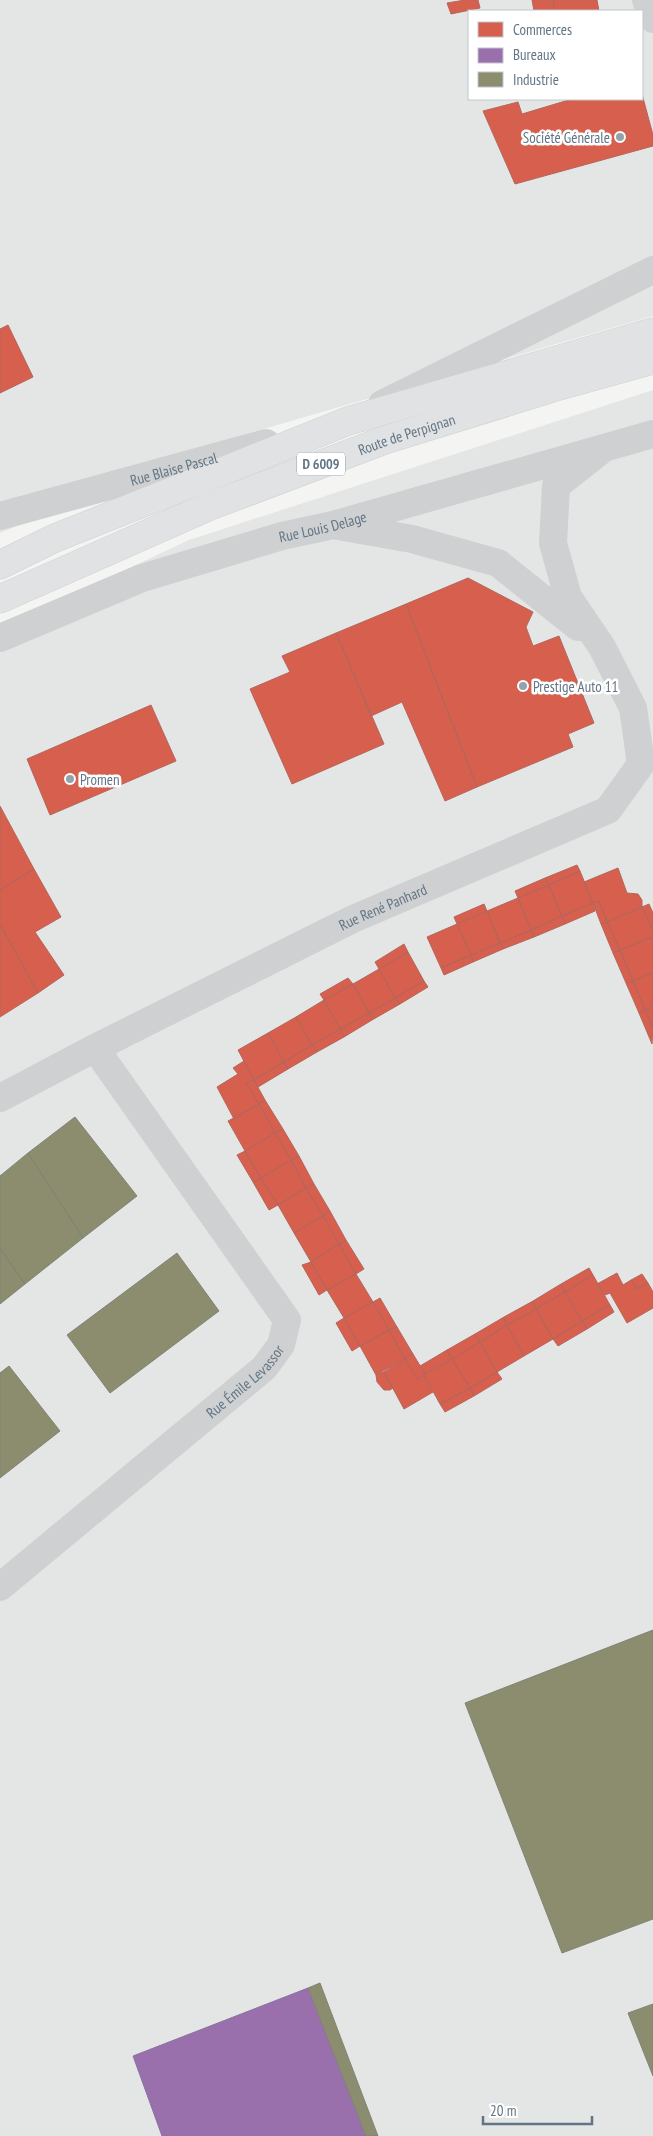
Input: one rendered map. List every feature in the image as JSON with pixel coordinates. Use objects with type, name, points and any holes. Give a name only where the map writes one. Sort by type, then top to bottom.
[{"type":"main road","name":"Route de Perpignan","points":[[0,565],[55,538],[348,421],[653,332]]},
{"type":"main road","name":"Route de Perpignan","points":[[0,599],[21,588],[210,506],[376,444],[560,386],[653,360]]},
{"type":"street","points":[[646,0],[653,19]]},
{"type":"street","name":"Rue Blaise Pascal","points":[[0,516],[348,421],[647,271],[653,270]]},
{"type":"street","name":"Rue Louis Delage","points":[[0,638],[142,578],[282,536],[333,525],[653,434]]},
{"type":"street","name":"Rue René Panhard","points":[[0,1098],[353,919],[608,810],[641,764],[633,708],[602,648],[568,597],[553,543],[556,486],[603,449]]},
{"type":"street","name":"Rue René Panhard","points":[[333,525],[412,539],[498,563],[563,613],[602,648]]},
{"type":"street","name":"Rue Émile Levassor","points":[[0,1587],[264,1368],[281,1345],[287,1320],[96,1048]]},
{"type":"shaded area","points":[[0,0],[653,0],[653,316],[239,436],[0,533]]},
{"type":"shaded area","points":[[653,390],[653,2136],[0,2136],[0,629],[189,540]]},
{"type":"building: Commerces","points":[[478,0],[480,8],[451,14],[447,3]]},
{"type":"building: Commerces","points":[[532,0],[553,0],[555,10],[534,10]]},
{"type":"building: Commerces","points":[[553,0],[597,0],[599,10],[555,10]]},
{"type":"building: Commerces","points":[[643,98],[653,135],[653,146],[515,184],[483,111],[518,102],[522,114],[569,100],[643,100]]},
{"type":"building: Commerces","points":[[8,325],[33,377],[0,393],[0,329]]},
{"type":"building: Commerces","points":[[468,578],[533,612],[526,627],[533,646],[559,636],[594,723],[568,734],[573,747],[477,787],[406,604]]},
{"type":"building: Commerces","points":[[406,604],[477,787],[445,801],[402,702],[371,716],[336,633]]},
{"type":"building: Commerces","points":[[336,633],[384,744],[292,784],[250,689],[290,672],[282,656]]},
{"type":"building: Commerces","points":[[151,705],[176,761],[50,815],[27,759]]},
{"type":"building: Commerces","points":[[0,806],[34,869],[0,890]]},
{"type":"building: Commerces","points":[[577,865],[580,871],[549,885],[545,878]]},
{"type":"building: Commerces","points":[[618,868],[627,893],[638,894],[642,900],[642,907],[607,922],[599,901],[593,903],[584,882]]},
{"type":"building: Commerces","points":[[34,869],[61,917],[35,932],[64,975],[38,993],[0,924],[0,890]]},
{"type":"building: Commerces","points":[[580,871],[593,903],[562,916],[549,885]]},
{"type":"building: Commerces","points":[[545,878],[549,885],[518,898],[515,891]]},
{"type":"building: Commerces","points":[[549,885],[562,916],[531,930],[518,898]]},
{"type":"building: Commerces","points":[[518,898],[531,930],[500,943],[487,911]]},
{"type":"building: Commerces","points":[[599,901],[607,922],[601,924],[593,903]]},
{"type":"building: Commerces","points":[[593,903],[595,911],[565,924],[562,916]]},
{"type":"building: Commerces","points":[[484,904],[487,911],[457,924],[454,917]]},
{"type":"building: Commerces","points":[[649,904],[653,913],[653,930],[642,907]]},
{"type":"building: Commerces","points":[[642,907],[653,930],[653,937],[620,950],[607,922]]},
{"type":"building: Commerces","points":[[487,911],[500,943],[471,955],[457,924]]},
{"type":"building: Commerces","points":[[562,916],[565,924],[534,937],[531,930]]},
{"type":"building: Commerces","points":[[607,922],[620,950],[613,953],[601,924]]},
{"type":"building: Commerces","points":[[0,924],[38,993],[0,1017]]},
{"type":"building: Commerces","points":[[457,924],[471,955],[441,968],[427,937]]},
{"type":"building: Commerces","points":[[531,930],[534,937],[503,949],[500,943]]},
{"type":"building: Commerces","points":[[653,937],[653,972],[633,981],[620,950]]},
{"type":"building: Commerces","points":[[500,943],[503,949],[473,962],[471,955]]},
{"type":"building: Commerces","points":[[404,944],[408,952],[379,969],[375,962]]},
{"type":"building: Commerces","points":[[620,950],[633,981],[626,983],[613,953]]},
{"type":"building: Commerces","points":[[408,952],[424,981],[395,998],[379,969]]},
{"type":"building: Commerces","points":[[471,955],[473,962],[444,975],[441,968]]},
{"type":"building: Commerces","points":[[379,969],[395,998],[369,1013],[353,984]]},
{"type":"building: Commerces","points":[[653,972],[653,1007],[645,1010],[633,981]]},
{"type":"building: Commerces","points":[[348,978],[353,984],[324,1000],[320,994]]},
{"type":"building: Commerces","points":[[424,981],[428,987],[400,1004],[395,998]]},
{"type":"building: Commerces","points":[[633,981],[645,1010],[639,1013],[626,983]]},
{"type":"building: Commerces","points":[[353,984],[369,1013],[340,1029],[324,1000]]},
{"type":"building: Commerces","points":[[395,998],[400,1004],[372,1020],[369,1013]]},
{"type":"building: Commerces","points":[[324,1000],[340,1029],[312,1045],[296,1017]]},
{"type":"building: Commerces","points":[[653,1007],[653,1028],[645,1010]]},
{"type":"building: Commerces","points":[[645,1010],[653,1028],[652,1044],[639,1013]]},
{"type":"building: Commerces","points":[[369,1013],[372,1020],[344,1037],[340,1029]]},
{"type":"building: Commerces","points":[[296,1017],[312,1045],[284,1062],[268,1033]]},
{"type":"building: Commerces","points":[[340,1029],[344,1037],[317,1052],[312,1045]]},
{"type":"building: Commerces","points":[[268,1033],[284,1062],[254,1080],[238,1050]]},
{"type":"building: Commerces","points":[[312,1045],[317,1052],[288,1069],[284,1062]]},
{"type":"building: Commerces","points":[[244,1061],[254,1080],[246,1083],[259,1104],[234,1119],[217,1087],[238,1074],[233,1068]]},
{"type":"building: Commerces","points":[[284,1062],[288,1069],[258,1087],[254,1080]]},
{"type":"building: Commerces","points":[[254,1080],[265,1100],[259,1104],[246,1083]]},
{"type":"building: Commerces","points":[[265,1100],[283,1129],[275,1133],[259,1104]]},
{"type":"building: Commerces","points":[[259,1104],[275,1133],[245,1151],[228,1121]]},
{"type":"building: Commerces","points":[[283,1129],[299,1156],[291,1160],[275,1133]]},
{"type":"building: Commerces","points":[[275,1133],[291,1160],[261,1178],[245,1151]]},
{"type":"building: Commerces","points":[[245,1151],[261,1178],[253,1182],[237,1155]]},
{"type":"building: Commerces","points":[[299,1156],[314,1184],[306,1188],[291,1160]]},
{"type":"building: Commerces","points":[[291,1160],[306,1188],[278,1205],[261,1178]]},
{"type":"building: Commerces","points":[[261,1178],[278,1205],[269,1210],[253,1182]]},
{"type":"building: Commerces","points":[[314,1184],[330,1211],[323,1216],[306,1188]]},
{"type":"building: Commerces","points":[[306,1188],[323,1216],[294,1233],[278,1205]]},
{"type":"building: Commerces","points":[[330,1211],[346,1240],[339,1244],[323,1216]]},
{"type":"building: Commerces","points":[[323,1216],[339,1244],[311,1262],[294,1233]]},
{"type":"building: Commerces","points":[[346,1240],[364,1269],[356,1274],[339,1244]]},
{"type":"building: Commerces","points":[[339,1244],[356,1274],[327,1290],[311,1262]]},
{"type":"building: Commerces","points":[[311,1262],[327,1290],[319,1295],[302,1265]]},
{"type":"building: Commerces","points":[[589,1268],[593,1275],[565,1292],[561,1284]]},
{"type":"building: Commerces","points":[[617,1273],[623,1285],[631,1280],[637,1289],[648,1283],[653,1292],[653,1308],[627,1323],[610,1293],[605,1295],[597,1284]]},
{"type":"building: Commerces","points":[[356,1274],[373,1302],[344,1318],[327,1290]]},
{"type":"building: Commerces","points":[[642,1274],[648,1283],[637,1289],[631,1280]]},
{"type":"building: Commerces","points":[[593,1275],[610,1305],[582,1321],[565,1292]]},
{"type":"building: Commerces","points":[[561,1284],[565,1292],[536,1309],[533,1301]]},
{"type":"building: Commerces","points":[[565,1292],[582,1321],[553,1339],[536,1309]]},
{"type":"building: Commerces","points":[[380,1298],[397,1327],[389,1330],[373,1302]]},
{"type":"building: Commerces","points":[[533,1301],[536,1309],[507,1325],[504,1317]]},
{"type":"building: Commerces","points":[[373,1302],[389,1330],[360,1346],[344,1318]]},
{"type":"building: Commerces","points":[[610,1305],[614,1312],[587,1329],[582,1321]]},
{"type":"building: Commerces","points":[[536,1309],[553,1339],[524,1356],[507,1325]]},
{"type":"building: Commerces","points":[[504,1317],[507,1325],[480,1342],[475,1334]]},
{"type":"building: Commerces","points":[[344,1318],[360,1346],[352,1351],[336,1323]]},
{"type":"building: Commerces","points":[[582,1321],[587,1329],[558,1346],[553,1339]]},
{"type":"building: Commerces","points":[[507,1325],[524,1356],[497,1372],[480,1342]]},
{"type":"building: Commerces","points":[[397,1327],[413,1354],[405,1359],[389,1330]]},
{"type":"building: Commerces","points":[[389,1330],[405,1359],[376,1375],[360,1346]]},
{"type":"building: Commerces","points":[[475,1334],[480,1342],[452,1359],[447,1350]]},
{"type":"building: Commerces","points":[[480,1342],[497,1372],[470,1388],[452,1359]]},
{"type":"building: Commerces","points":[[447,1350],[452,1359],[425,1374],[420,1366]]},
{"type":"building: Commerces","points":[[413,1354],[425,1374],[417,1379],[405,1359]]},
{"type":"building: Commerces","points":[[405,1359],[417,1379],[424,1375],[433,1392],[404,1409],[384,1372]]},
{"type":"building: Commerces","points":[[452,1359],[470,1388],[440,1404],[424,1375]]},
{"type":"building: Commerces","points":[[384,1372],[393,1388],[390,1390],[384,1390],[377,1382],[376,1375]]},
{"type":"building: Commerces","points":[[497,1372],[502,1379],[474,1396],[470,1388]]},
{"type":"building: Commerces","points":[[470,1388],[474,1396],[445,1412],[440,1404]]},
{"type":"building: Bureaux","points":[[308,1988],[366,2136],[162,2136],[133,2056]]},
{"type":"building: Industrie","points":[[75,1117],[137,1196],[83,1238],[28,1153]]},
{"type":"building: Industrie","points":[[28,1153],[83,1238],[25,1284],[0,1248],[0,1176]]},
{"type":"building: Industrie","points":[[0,1248],[25,1284],[0,1304]]},
{"type":"building: Industrie","points":[[177,1253],[219,1311],[110,1393],[67,1335]]},
{"type":"building: Industrie","points":[[9,1366],[60,1431],[0,1478],[0,1373]]},
{"type":"building: Industrie","points":[[653,1630],[653,1919],[562,1953],[465,1703]]},
{"type":"building: Industrie","points":[[320,1983],[378,2136],[366,2136],[308,1988]]},
{"type":"building: Industrie","points":[[653,2004],[653,2076],[628,2013]]},
{"type":"place","name":"Société Générale","points":[[620,137]]},
{"type":"place","name":"Prestige Auto 11","points":[[523,686]]},
{"type":"place","name":"Promen","points":[[70,779]]}]
